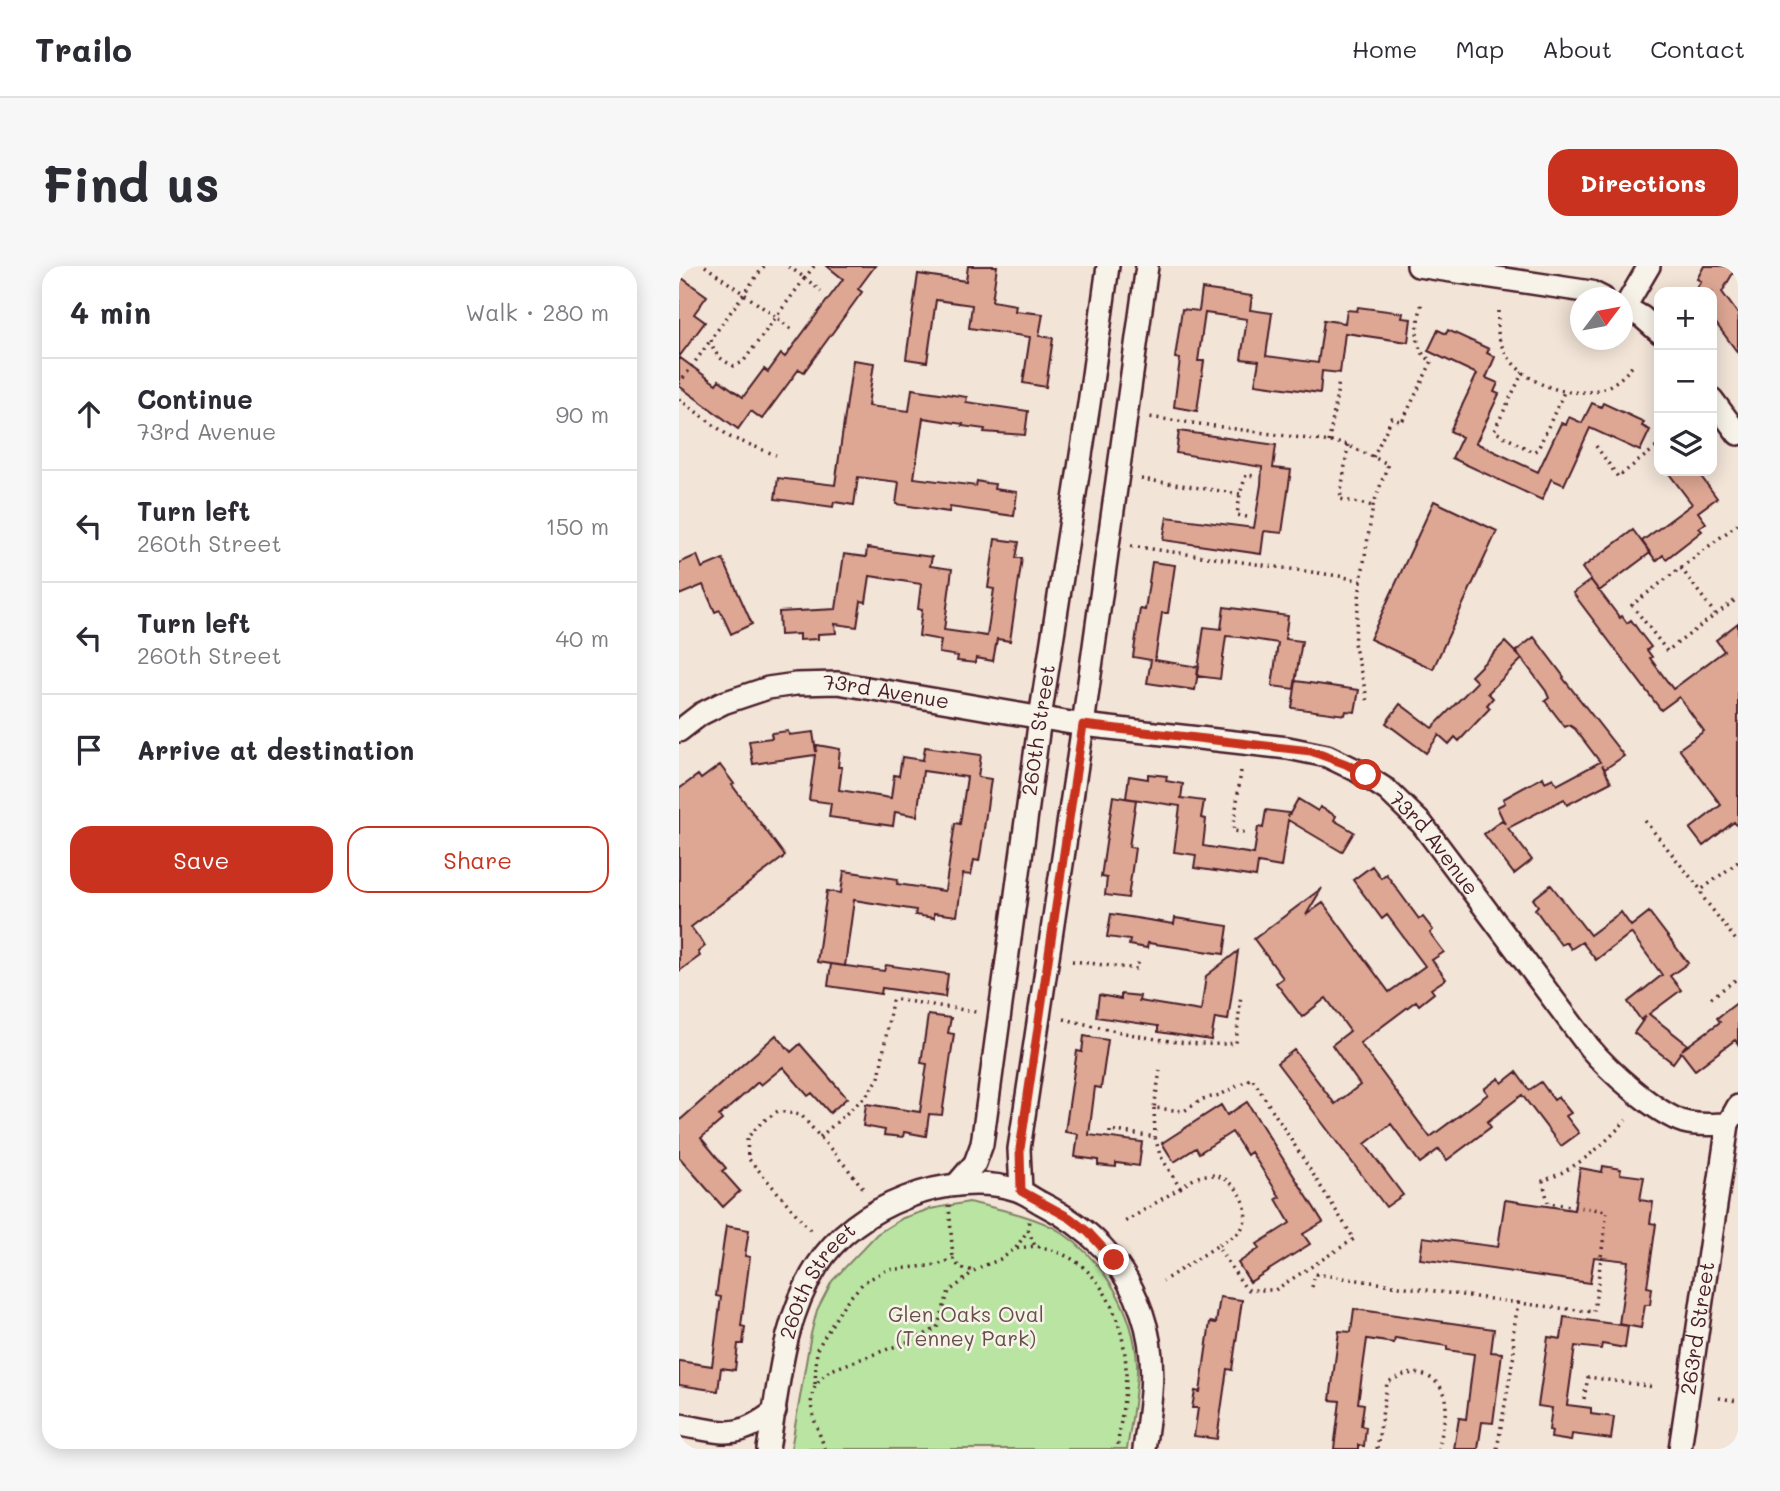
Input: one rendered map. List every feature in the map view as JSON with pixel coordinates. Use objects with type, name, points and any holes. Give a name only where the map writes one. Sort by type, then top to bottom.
[{"type":"street","name":"260th Street","points":[[952,1187],[975,1163],[982,1143],[1040,718],[1108,266]]},
{"type":"street","name":"260th Street","points":[[1027,1195],[1020,1149],[1147,266]]},
{"type":"street","points":[[1419,266],[1570,289]]},
{"type":"street","points":[[1633,292],[1649,266]]},
{"type":"street","points":[[1633,312],[1654,327]]},
{"type":"street","points":[[1717,406],[1738,434]]},
{"type":"street","name":"73rd Avenue","points":[[679,731],[701,714],[723,703],[768,688],[838,683],[1083,725],[1311,751],[1366,775],[1387,790],[1422,824],[1589,1047],[1616,1076],[1668,1114],[1685,1123],[1733,1115]]},
{"type":"street","name":"263rd Street","points":[[1680,1449],[1733,1115]]},
{"type":"street","name":"260th Street","points":[[768,1449],[787,1334],[796,1303],[818,1264],[839,1239],[868,1215],[897,1200],[925,1191],[996,1185],[1027,1195],[1070,1218],[1088,1232],[1114,1260],[1134,1294],[1149,1336],[1153,1375],[1144,1449]]},
{"type":"street","points":[[679,1425],[734,1433],[755,1426],[775,1411]]},
{"type":"path","points":[[705,266],[792,330]]},
{"type":"path","points":[[679,383],[764,266]]},
{"type":"path","points":[[788,266],[821,291]]},
{"type":"path","points":[[711,339],[712,349],[722,360],[734,366],[743,362],[814,266]]},
{"type":"path","points":[[1373,457],[1392,418],[1402,422],[1431,361],[1425,358],[1418,345],[1417,332],[1422,301]]},
{"type":"path","points":[[1498,311],[1499,337],[1504,348],[1523,372],[1551,389],[1564,392],[1601,389],[1620,379],[1636,363]]},
{"type":"path","points":[[1523,372],[1494,431],[1533,452],[1538,449],[1564,392]]},
{"type":"path","points":[[1329,442],[1339,382]]},
{"type":"path","points":[[679,399],[730,437],[776,455]]},
{"type":"path","points":[[1149,417],[1347,445],[1388,464],[1373,506],[1354,643],[1368,702]]},
{"type":"path","points":[[1347,445],[1340,499],[1373,506]]},
{"type":"path","points":[[1596,446],[1618,477],[1654,449]]},
{"type":"path","points":[[1247,517],[1237,515],[1240,494],[1246,475],[1254,476]]},
{"type":"path","points":[[1141,479],[1240,494]]},
{"type":"path","points":[[1738,524],[1632,605],[1667,651],[1738,598]]},
{"type":"path","points":[[1131,546],[1361,581]]},
{"type":"path","points":[[1681,568],[1716,615]]},
{"type":"path","points":[[1241,771],[1233,831],[1248,833]]},
{"type":"path","points":[[1645,821],[1701,890],[1702,896],[1738,943]]},
{"type":"path","points":[[1701,890],[1738,862]]},
{"type":"path","points":[[1072,961],[1137,969],[1139,958]]},
{"type":"path","points":[[1711,998],[1738,978]]},
{"type":"path","points":[[1064,1019],[1137,1035],[1212,1046],[1236,1043],[1241,993]]},
{"type":"path","points":[[820,1138],[866,1096],[879,1078],[894,999],[977,1012]]},
{"type":"path","points":[[1160,1070],[1154,1108],[1155,1137],[1160,1155],[1180,1188]]},
{"type":"path","points":[[1154,1108],[1188,1110],[1202,1099],[1220,1095],[1252,1078],[1354,1239],[1275,1290],[1249,1290],[1238,1280],[1217,1246]]},
{"type":"path","points":[[810,1230],[748,1158],[747,1138],[762,1122],[778,1111],[800,1115],[863,1188]]},
{"type":"path","points":[[1306,1270],[1315,1275],[1594,1312],[1607,1211],[1548,1203],[1543,1181],[1564,1173],[1587,1158],[1626,1120]]},
{"type":"path","points":[[1110,1133],[1110,1130],[1155,1137]]},
{"type":"path","points":[[1284,1140],[1289,1136]]},
{"type":"path","points":[[1122,1223],[1201,1175],[1212,1174],[1234,1186],[1241,1194],[1245,1205],[1240,1232],[1163,1281]]},
{"type":"path","points":[[952,1187],[953,1259],[960,1268],[974,1271]]},
{"type":"path","points":[[1027,1195],[1028,1230],[1035,1246]]},
{"type":"path","points":[[825,1449],[812,1409],[811,1392],[821,1378],[831,1370],[937,1328],[949,1291],[965,1282],[974,1271],[1013,1250],[1028,1230]]},
{"type":"path","points":[[1013,1250],[1046,1247],[1072,1258],[1104,1291],[1115,1314],[1122,1339],[1126,1373],[1117,1449]]},
{"type":"path","points":[[815,1386],[817,1349],[845,1303],[863,1282],[887,1270],[937,1265],[953,1259]]},
{"type":"path","points":[[1312,1287],[1315,1275]]},
{"type":"path","points":[[1497,1449],[1514,1354],[1513,1335],[1518,1303]]},
{"type":"path","points":[[1377,1449],[1387,1383],[1404,1374],[1417,1372],[1434,1381],[1446,1397],[1439,1449]]},
{"type":"path","points":[[1584,1399],[1588,1377],[1654,1387]]},
{"type":"path","points":[[1719,1398],[1738,1401]]},
{"type":"green space","name":"Glen Oaks Oval (Tenney Park)","points":[[969,1202],[1029,1217],[1061,1232],[1091,1257],[1114,1289],[1130,1325],[1137,1363],[1127,1449],[791,1449],[811,1334],[817,1310],[832,1281],[877,1234],[903,1218],[930,1209]]},
{"type":"building","points":[[827,266],[875,266],[858,289],[862,292],[804,372],[799,369],[762,419],[751,411],[738,429],[679,386],[679,357],[716,384],[719,380],[743,397],[764,369],[768,372],[781,354],[785,357],[843,279]]},
{"type":"building","points":[[968,266],[997,266],[992,301],[1016,305],[1015,311],[1043,314],[1039,336],[1053,338],[1046,387],[1023,383],[1030,337],[969,328],[972,305],[936,300],[927,362],[906,359],[918,274],[966,281]]},
{"type":"building","points":[[1704,266],[1737,266],[1722,292],[1738,314],[1738,353],[1717,325],[1717,287],[1697,287],[1701,281],[1697,279]]},
{"type":"building","points":[[679,276],[707,296],[694,314],[705,322],[679,357]]},
{"type":"building","points":[[1202,289],[1252,296],[1250,310],[1272,313],[1266,356],[1318,363],[1324,320],[1345,323],[1347,310],[1357,311],[1358,307],[1403,313],[1402,318],[1411,319],[1408,342],[1345,333],[1340,373],[1322,371],[1320,393],[1255,384],[1259,361],[1241,359],[1247,319],[1205,313],[1198,361],[1204,361],[1197,411],[1174,407],[1180,359],[1175,358],[1182,309],[1199,311]]},
{"type":"building","points":[[1438,330],[1446,334],[1448,330],[1489,349],[1487,353],[1495,357],[1486,378],[1498,383],[1494,392],[1499,394],[1476,443],[1538,472],[1561,423],[1566,425],[1569,417],[1582,423],[1592,403],[1601,407],[1603,403],[1644,422],[1642,426],[1650,430],[1640,451],[1590,428],[1564,485],[1551,479],[1542,500],[1452,458],[1462,437],[1450,431],[1477,374],[1428,351]]},
{"type":"building","points":[[853,360],[874,363],[868,406],[909,411],[912,389],[967,397],[966,402],[1028,411],[1025,435],[984,432],[985,429],[923,418],[914,478],[976,486],[977,481],[995,484],[994,489],[1017,492],[1014,516],[950,507],[949,512],[896,504],[899,482],[858,477],[854,505],[834,502],[833,507],[775,499],[778,478],[835,485]]},
{"type":"building","points":[[1179,431],[1276,445],[1273,468],[1291,470],[1282,533],[1264,531],[1261,554],[1163,540],[1167,517],[1254,528],[1261,485],[1262,467],[1176,453]]},
{"type":"building","points":[[1671,476],[1701,476],[1717,498],[1698,512],[1706,523],[1699,528],[1702,531],[1666,559],[1663,555],[1656,561],[1642,541],[1692,504]]},
{"type":"building","points":[[1434,501],[1497,531],[1433,669],[1370,639]]},
{"type":"building","points":[[1633,530],[1650,553],[1599,591],[1582,568]]},
{"type":"building","points":[[995,539],[1019,542],[1016,558],[1022,558],[1010,641],[997,639],[993,661],[976,658],[975,663],[957,661],[958,656],[939,653],[941,640],[919,636],[921,584],[870,576],[866,602],[861,601],[857,627],[835,624],[836,633],[818,634],[818,639],[799,640],[799,634],[780,635],[779,612],[836,609],[844,554],[866,557],[867,548],[932,557],[930,566],[952,569],[944,630],[987,636],[994,589],[988,588]]},
{"type":"building","points":[[697,555],[702,568],[723,559],[752,624],[731,634],[720,610],[715,612],[703,585],[679,595],[679,563]]},
{"type":"building","points":[[1152,562],[1175,565],[1168,613],[1162,613],[1155,660],[1199,667],[1195,690],[1147,683],[1151,660],[1133,657],[1140,609],[1145,610]]},
{"type":"building","points":[[1591,580],[1620,618],[1622,616],[1627,623],[1631,620],[1651,647],[1647,650],[1652,657],[1650,658],[1673,689],[1724,651],[1716,640],[1738,623],[1738,827],[1734,822],[1703,846],[1690,829],[1721,805],[1679,749],[1704,731],[1679,697],[1661,710],[1573,593]]},
{"type":"building","points":[[1224,607],[1288,616],[1285,639],[1302,641],[1294,689],[1272,686],[1278,643],[1239,637],[1226,636],[1220,679],[1197,676],[1204,627],[1221,629]]},
{"type":"building","points":[[1534,637],[1624,756],[1605,769],[1602,765],[1611,782],[1567,805],[1564,799],[1508,828],[1532,860],[1514,874],[1484,834],[1502,820],[1505,824],[1497,807],[1505,803],[1503,799],[1543,777],[1545,782],[1553,778],[1557,785],[1600,762],[1575,729],[1569,725],[1565,727],[1545,701],[1549,698],[1546,691],[1516,651]]},
{"type":"building","points":[[1505,642],[1522,659],[1488,693],[1493,698],[1487,705],[1490,708],[1459,741],[1455,737],[1449,744],[1439,735],[1426,753],[1386,723],[1400,704],[1432,728],[1477,682],[1471,676]]},
{"type":"building","points":[[1296,681],[1359,690],[1355,712],[1346,711],[1345,715],[1292,708]]},
{"type":"building","points":[[788,731],[789,735],[813,732],[816,752],[817,745],[840,749],[838,767],[842,767],[839,790],[891,798],[894,775],[899,776],[902,757],[923,760],[925,747],[981,755],[978,777],[991,779],[981,850],[979,861],[974,860],[971,875],[963,874],[957,916],[934,913],[934,918],[915,915],[916,910],[854,900],[845,966],[817,962],[827,891],[841,893],[844,871],[898,879],[897,884],[945,891],[955,823],[960,824],[967,777],[923,771],[917,816],[895,812],[893,826],[829,817],[831,803],[809,800],[815,755],[753,764],[749,741],[772,738],[771,733]]},
{"type":"building","points":[[720,765],[785,856],[691,927],[705,946],[698,952],[700,956],[679,971],[679,789],[698,775],[701,779]]},
{"type":"building","points":[[1148,774],[1167,776],[1166,781],[1183,784],[1181,798],[1204,801],[1201,818],[1206,819],[1203,846],[1254,854],[1258,827],[1263,828],[1266,810],[1289,813],[1288,817],[1298,799],[1318,811],[1320,807],[1336,816],[1334,820],[1354,832],[1342,852],[1288,820],[1281,867],[1258,863],[1256,877],[1194,868],[1196,855],[1174,852],[1180,806],[1126,798],[1129,776],[1148,779]]},
{"type":"building","points":[[1113,796],[1136,800],[1129,847],[1135,848],[1128,898],[1105,895],[1107,878],[1101,877]]},
{"type":"building","points":[[1372,866],[1381,878],[1386,874],[1419,919],[1423,917],[1433,930],[1430,933],[1444,952],[1432,960],[1446,979],[1431,989],[1434,993],[1419,1005],[1416,1001],[1360,1043],[1430,1137],[1488,1094],[1484,1089],[1499,1078],[1502,1083],[1516,1072],[1529,1090],[1541,1082],[1554,1100],[1558,1097],[1571,1113],[1566,1116],[1579,1133],[1561,1146],[1522,1095],[1487,1122],[1491,1127],[1447,1160],[1439,1149],[1420,1163],[1391,1124],[1365,1144],[1403,1195],[1386,1207],[1277,1063],[1294,1050],[1335,1104],[1360,1085],[1332,1045],[1350,1031],[1326,998],[1302,1017],[1276,983],[1283,978],[1254,939],[1322,888],[1306,915],[1323,903],[1389,992],[1425,966],[1387,915],[1382,919],[1353,880]]},
{"type":"building","points":[[1551,885],[1590,935],[1621,912],[1631,926],[1649,912],[1688,963],[1670,976],[1681,990],[1649,1014],[1687,1044],[1682,1050],[1720,1022],[1717,1018],[1738,1002],[1738,1044],[1735,1040],[1695,1070],[1681,1052],[1673,1063],[1634,1033],[1646,1016],[1641,1020],[1628,1002],[1662,975],[1631,933],[1596,960],[1582,942],[1571,949],[1566,942],[1561,945],[1535,909],[1538,906],[1533,899]]},
{"type":"building","points":[[1111,914],[1174,924],[1175,918],[1228,926],[1224,954],[1148,943],[1147,948],[1129,945],[1130,940],[1107,937]]},
{"type":"building","points":[[1238,951],[1228,1020],[1215,1018],[1211,1040],[1158,1032],[1158,1026],[1096,1017],[1099,995],[1121,999],[1121,994],[1140,996],[1139,1001],[1201,1011],[1206,976]]},
{"type":"building","points":[[831,964],[884,971],[886,965],[948,974],[945,997],[882,988],[881,994],[828,986]]},
{"type":"building","points":[[928,1015],[951,1018],[948,1033],[954,1034],[942,1115],[929,1114],[926,1136],[904,1132],[903,1137],[884,1135],[885,1130],[863,1126],[866,1104],[920,1112],[927,1064],[921,1063]]},
{"type":"building","points":[[776,1035],[791,1052],[800,1044],[847,1098],[830,1113],[812,1093],[808,1096],[783,1067],[761,1085],[758,1082],[719,1116],[722,1120],[701,1138],[726,1168],[722,1171],[740,1191],[723,1207],[679,1157],[679,1121]]},
{"type":"building","points":[[1084,1036],[1108,1040],[1101,1088],[1095,1087],[1089,1135],[1142,1142],[1139,1166],[1116,1163],[1116,1167],[1098,1165],[1098,1160],[1075,1157],[1078,1134],[1065,1132],[1077,1051],[1082,1052]]},
{"type":"building","points":[[1247,1102],[1323,1222],[1303,1234],[1310,1244],[1250,1282],[1238,1263],[1260,1248],[1257,1244],[1290,1223],[1276,1199],[1280,1197],[1251,1152],[1247,1155],[1232,1132],[1199,1153],[1196,1148],[1174,1162],[1162,1143],[1221,1105],[1227,1115]]},
{"type":"building","points":[[1603,1166],[1621,1169],[1620,1174],[1644,1177],[1640,1200],[1653,1202],[1650,1223],[1656,1224],[1647,1287],[1652,1288],[1650,1305],[1645,1305],[1641,1328],[1619,1324],[1628,1261],[1594,1257],[1590,1283],[1420,1259],[1423,1237],[1498,1247],[1505,1200],[1574,1210],[1580,1168],[1602,1172]]},
{"type":"building","points":[[726,1226],[749,1230],[745,1256],[750,1257],[741,1326],[745,1327],[743,1344],[738,1344],[735,1370],[721,1368],[718,1391],[679,1385],[679,1361],[712,1366],[721,1297],[716,1296]]},
{"type":"building","points":[[1220,1297],[1242,1300],[1232,1370],[1227,1369],[1217,1439],[1194,1436],[1198,1408],[1192,1408],[1195,1391],[1200,1392],[1210,1322],[1216,1323]]},
{"type":"building","points":[[1354,1309],[1494,1329],[1491,1352],[1502,1353],[1493,1423],[1482,1422],[1478,1449],[1454,1449],[1459,1418],[1466,1419],[1474,1354],[1447,1350],[1447,1346],[1395,1338],[1394,1343],[1367,1339],[1358,1403],[1364,1404],[1361,1426],[1366,1427],[1364,1446],[1358,1445],[1358,1449],[1334,1449],[1340,1401],[1330,1400],[1339,1331],[1351,1332]]},
{"type":"building","points":[[1564,1317],[1628,1326],[1625,1348],[1602,1344],[1601,1349],[1575,1346],[1567,1405],[1591,1408],[1591,1414],[1614,1417],[1611,1439],[1572,1434],[1571,1441],[1551,1438],[1552,1431],[1549,1430],[1552,1408],[1538,1406],[1548,1337],[1561,1339]]},
{"type":"route","points":[[1114,1260],[1088,1232],[1070,1218],[1021,1191],[1020,1149],[1083,725],[1311,751],[1366,775]]}]
